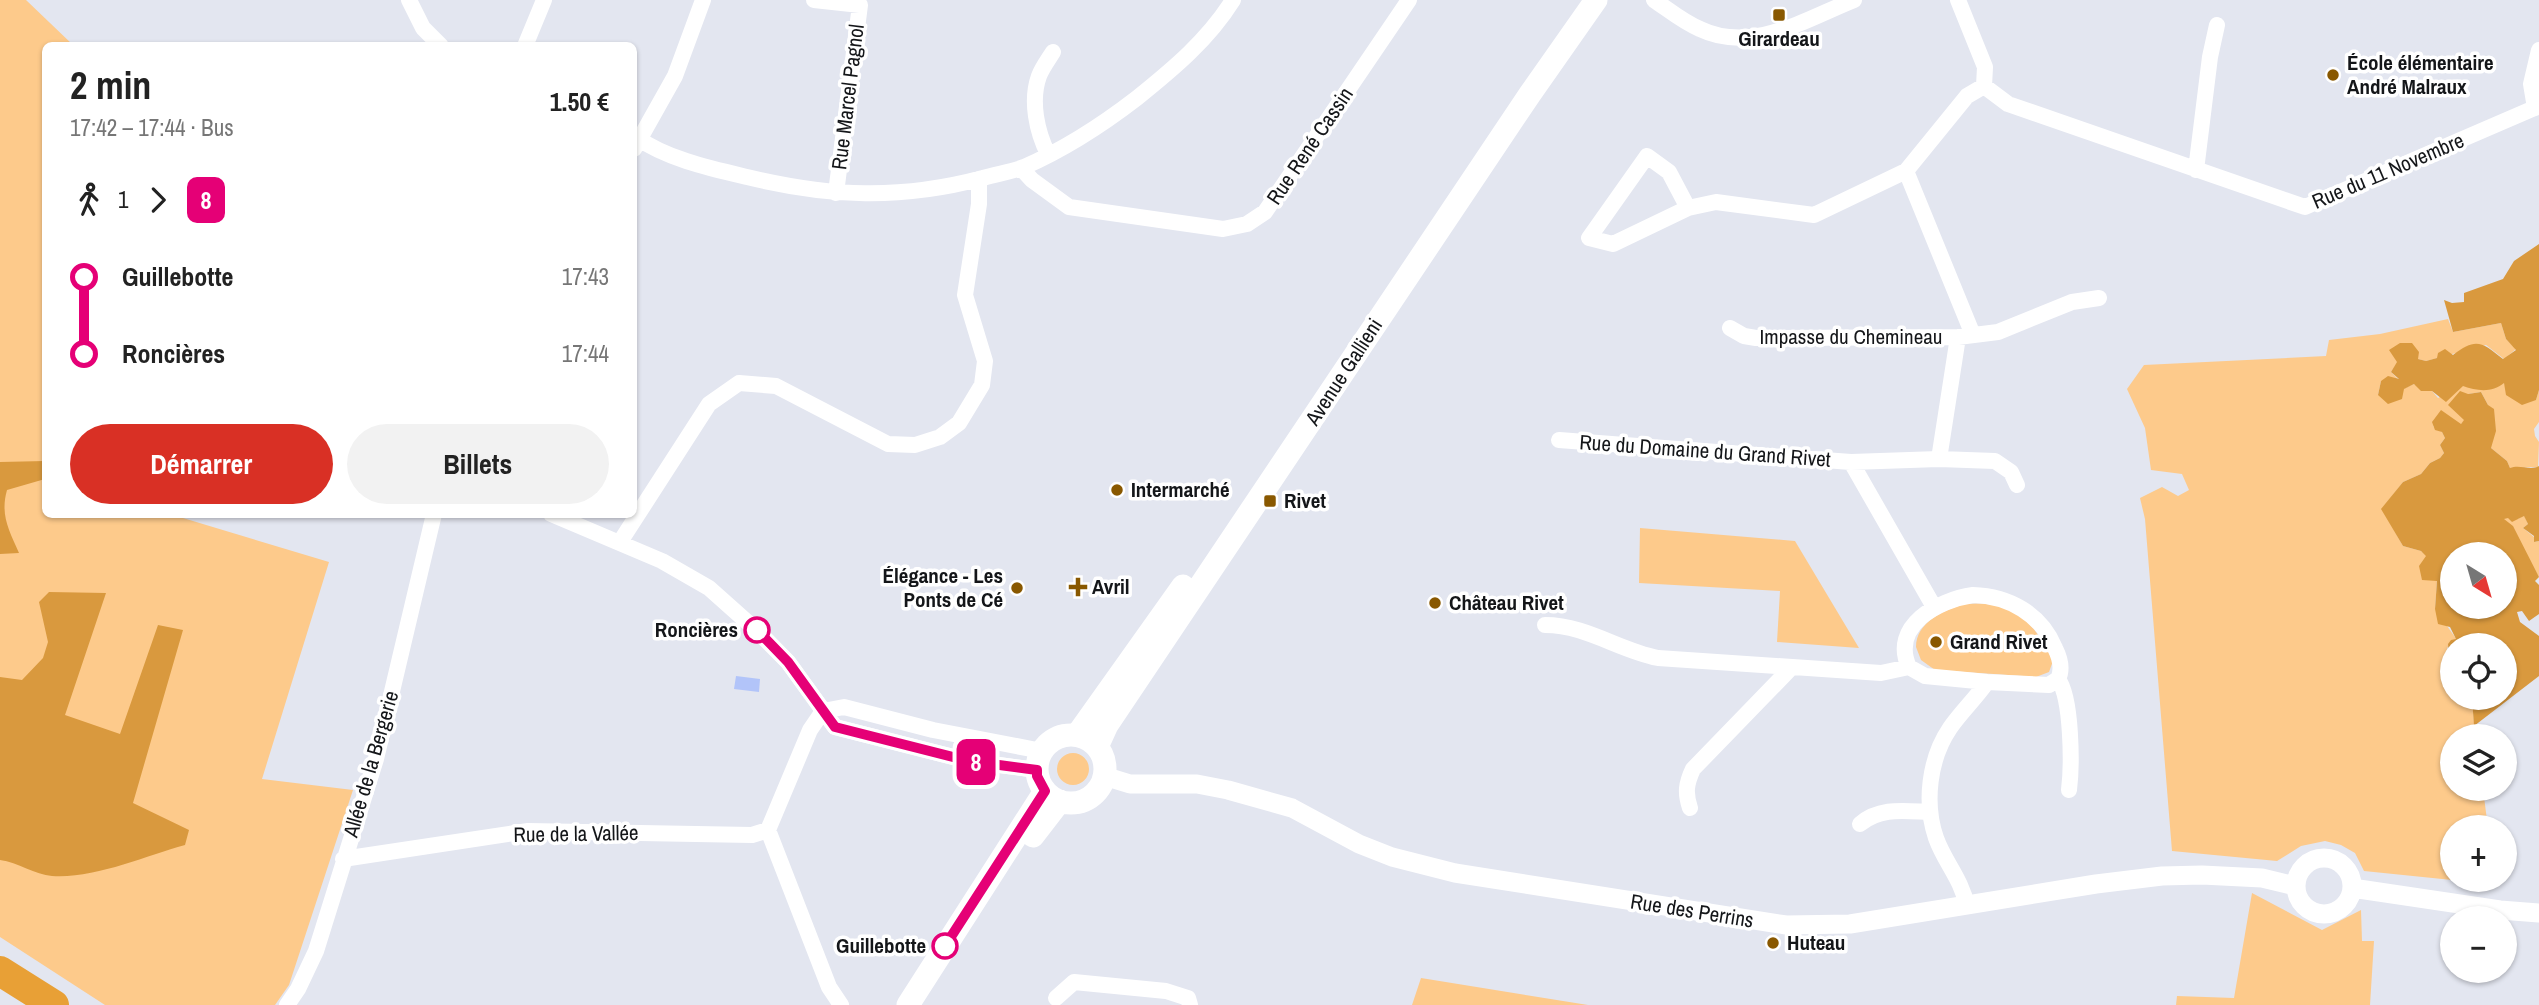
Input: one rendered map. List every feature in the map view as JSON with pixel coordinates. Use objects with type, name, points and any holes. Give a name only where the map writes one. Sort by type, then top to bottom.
[{"type":"highway","points":[[0,971],[54,1005]]},
{"type":"main road","name":"Avenue Gallieni","points":[[1077,735],[1209,548],[1579,0]]},
{"type":"main road","name":"Avenue Gallieni","points":[[1097,747],[1107,725],[1522,105],[1596,0]]},
{"type":"main road","points":[[921,1005],[1045,818],[1046,778],[1058,737],[1077,735],[1097,747],[1105,766],[1100,786],[1083,801],[1072,803],[1046,778]]},
{"type":"main road","points":[[908,1005],[1046,778]]},
{"type":"street","points":[[409,0],[423,28],[437,42]]},
{"type":"street","points":[[527,42],[544,0]]},
{"type":"street","points":[[637,140],[675,76],[703,0]]},
{"type":"street","name":"Rue Marcel Pagnol","points":[[814,0],[860,5],[836,192]]},
{"type":"street","points":[[637,142],[701,166],[784,186],[836,192],[901,194],[944,188],[1021,168],[1088,134],[1172,70],[1218,23],[1233,0]]},
{"type":"street","name":"Rue René Cassin","points":[[1021,168],[1032,180],[1069,206],[1223,229],[1247,224],[1265,212],[1409,0]]},
{"type":"street","points":[[1654,0],[1701,30],[1741,38],[1768,35],[1854,0]]},
{"type":"street","points":[[1688,208],[1669,172],[1647,156],[1589,238],[1613,244],[1688,208],[1716,202],[1814,215],[1906,171],[1968,96],[1984,86],[1985,67],[1958,0]]},
{"type":"street","points":[[2196,170],[2210,57],[2217,25]]},
{"type":"street","points":[[2537,107],[2531,84],[2539,50]]},
{"type":"street","points":[[1048,154],[1038,129],[1035,108],[1038,77],[1053,52]]},
{"type":"street","name":"Rue du 11 Novembre","points":[[1984,86],[2008,104],[2305,207],[2537,107]]},
{"type":"street","name":"Impasse du Chemineau","points":[[1906,171],[1966,336]]},
{"type":"street","points":[[637,516],[709,404],[739,383],[776,386],[888,444],[915,445],[940,437],[959,423],[982,385],[985,361],[965,295],[979,204],[979,179]]},
{"type":"street","name":"Impasse du Chemineau","points":[[1730,328],[1744,336],[1756,338],[1966,336],[1998,332],[2073,302],[2099,298]]},
{"type":"street","points":[[1940,459],[1966,336]]},
{"type":"street","name":"Rue du Domaine du Grand Rivet","points":[[1559,440],[1851,462],[1940,459],[1995,461],[2011,472],[2017,485]]},
{"type":"street","name":"Rue du Domaine du Grand Rivet","points":[[1851,462],[1934,607]]},
{"type":"street","name":"Allée de la Bergerie","points":[[287,1005],[298,989],[316,951],[382,735],[433,518]]},
{"type":"street","points":[[561,518],[662,561],[709,588],[788,662],[835,727],[1046,778]]},
{"type":"street","points":[[620,542],[635,518]]},
{"type":"street","points":[[2058,679],[2044,685],[1925,676],[1909,667],[1904,654],[1908,634],[1920,618],[1934,607],[1959,597],[1986,596],[2012,603],[2035,619],[2052,641],[2061,668],[2058,679],[2063,687],[2072,769],[2068,790]]},
{"type":"street","points":[[1545,625],[1569,626],[1642,655],[1658,658],[1881,673],[1909,667]]},
{"type":"street","points":[[1690,808],[1686,797],[1686,783],[1693,769],[1791,667]]},
{"type":"street","points":[[1967,906],[1960,881],[1936,838],[1929,812],[1933,770],[1943,741],[1950,727],[1987,682]]},
{"type":"street","points":[[841,1005],[829,987],[768,830],[810,730],[823,711],[844,707],[925,728],[1046,778]]},
{"type":"street","name":"Rue des Perrins","points":[[1104,776],[1130,784],[1197,784],[1228,790],[1292,808],[1359,844],[1392,857],[1455,873],[1786,925],[1850,924],[2096,884],[2162,876],[2262,878],[2295,886]]},
{"type":"street","points":[[1860,824],[1873,814],[1885,811],[1929,812]]},
{"type":"street","name":"Rue de la Vallée","points":[[343,859],[528,831],[752,835],[768,830]]},
{"type":"street","points":[[2325,858],[2342,864],[2348,871],[2352,888],[2344,905],[2327,914],[2309,910],[2302,904],[2295,886],[2297,877],[2308,863],[2325,858]]},
{"type":"street","points":[[2352,888],[2500,910],[2539,913]]},
{"type":"street","points":[[1056,998],[1074,982],[1166,991],[1188,998],[1190,1005]]},
{"type":"shaded area","points":[[0,0],[26,0],[70,42],[42,42],[42,518],[183,518],[329,562],[262,779],[353,790],[289,985],[275,1005],[105,1005],[0,937]]},
{"type":"shaded area","points":[[2539,244],[2539,390],[2536,400],[2522,405],[2506,395],[2504,383],[2484,390],[2463,386],[2446,402],[2432,391],[2421,391],[2414,384],[2404,389],[2402,399],[2388,404],[2378,395],[2381,381],[2388,376],[2399,379],[2391,372],[2397,362],[2389,350],[2400,343],[2412,343],[2419,352],[2418,359],[2426,361],[2437,358],[2438,353],[2445,349],[2453,355],[2473,344],[2490,349],[2503,359],[2516,350],[2506,339],[2501,323],[2453,332],[2444,300],[2452,303],[2464,302],[2464,293],[2503,279],[2514,261]]},
{"type":"shaded area","points":[[2448,319],[2453,332],[2501,323],[2506,339],[2516,349],[2504,359],[2486,345],[2426,361],[2418,359],[2397,363],[2391,372],[2399,380],[2381,381],[2378,395],[2414,384],[2432,391],[2438,398],[2463,385],[2504,382],[2506,389],[2536,400],[2539,390],[2539,422],[2534,429],[2539,442],[2538,467],[2510,468],[2507,461],[2491,448],[2488,405],[2481,392],[2468,394],[2464,421],[2461,424],[2433,426],[2442,432],[2445,438],[2440,445],[2444,453],[2421,474],[2403,482],[2382,509],[2403,546],[2421,551],[2427,556],[2437,581],[2435,609],[2440,620],[2452,633],[2440,633],[2440,710],[2473,710],[2474,724],[2440,724],[2440,801],[2485,801],[2486,815],[2440,815],[2440,879],[2364,871],[2355,853],[2341,845],[2325,841],[2301,846],[2277,861],[2172,851],[2145,519],[2140,498],[2162,487],[2178,496],[2189,490],[2182,474],[2151,470],[2145,428],[2127,389],[2144,365],[2326,356],[2329,340],[2380,334]]},
{"type":"shaded area","points":[[2460,391],[2468,394],[2481,392],[2488,405],[2494,409],[2496,431],[2491,448],[2507,461],[2510,468],[2539,466],[2539,541],[2534,542],[2534,536],[2523,528],[2528,524],[2524,516],[2512,522],[2508,518],[2504,519],[2513,526],[2539,577],[2535,581],[2539,585],[2539,614],[2529,621],[2522,611],[2517,612],[2520,622],[2539,636],[2539,676],[2517,693],[2517,633],[2453,633],[2450,627],[2438,624],[2435,609],[2437,581],[2422,580],[2419,566],[2426,556],[2421,551],[2403,546],[2381,509],[2403,482],[2421,474],[2444,453],[2440,445],[2445,438],[2442,432],[2435,430],[2432,422],[2441,410],[2461,424],[2464,420],[2448,405]]},
{"type":"shaded area","points":[[42,461],[42,480],[7,490],[5,515],[19,553],[0,554],[0,462]]},
{"type":"shaded area","points":[[2524,515],[2528,524],[2523,528],[2534,537],[2534,542],[2539,541],[2539,577],[2503,519],[2518,519]]},
{"type":"shaded area","points":[[1640,528],[1795,541],[1859,648],[1777,642],[1780,591],[1639,583]]},
{"type":"shaded area","points":[[49,592],[106,593],[65,715],[120,734],[158,625],[183,630],[133,803],[189,830],[185,845],[119,866],[68,876],[46,875],[0,860],[0,677],[22,680],[43,658],[48,642],[39,602]]},
{"type":"shaded area","points":[[1965,604],[1997,605],[2020,616],[2038,634],[2053,661],[2049,672],[2036,677],[1935,670],[1921,660],[1916,647],[1917,638],[1926,624],[1940,614]]},
{"type":"shaded area","points":[[2473,710],[2495,710],[2477,724],[2474,724]]},
{"type":"shaded area","points":[[1073,753],[1085,757],[1089,769],[1085,781],[1073,785],[1061,781],[1057,769],[1061,757]]},
{"type":"shaded area","points":[[2252,893],[2322,930],[2361,910],[2362,941],[2374,941],[2370,1005],[2176,1005],[2177,996],[2234,998]]},
{"type":"shaded area","points":[[1421,978],[1588,1005],[1412,1005]]},
{"type":"water","points":[[736,676],[760,679],[759,692],[734,689]]},
{"type":"bus line","name":"8","points":[[757,630],[788,662],[835,727],[969,761],[1037,770],[1037,776],[1045,791],[945,946]]},
{"type":"place","name":"Girardeau","points":[[1779,15]]},
{"type":"place","name":"École élémentaire André Malraux","points":[[2333,75]]},
{"type":"place","name":"Intermarché","points":[[1117,490]]},
{"type":"place","name":"Rivet","points":[[1270,501]]},
{"type":"place","name":"Avril","points":[[1078,587]]},
{"type":"place","name":"Élégance - Les Ponts de Cé","points":[[1017,588]]},
{"type":"place","name":"Château Rivet","points":[[1435,603]]},
{"type":"place","name":"Roncières","points":[[757,630]]},
{"type":"place","name":"Grand Rivet","points":[[1936,642]]},
{"type":"place","name":"Huteau","points":[[1773,943]]},
{"type":"place","name":"Guillebotte","points":[[945,946]]}]
